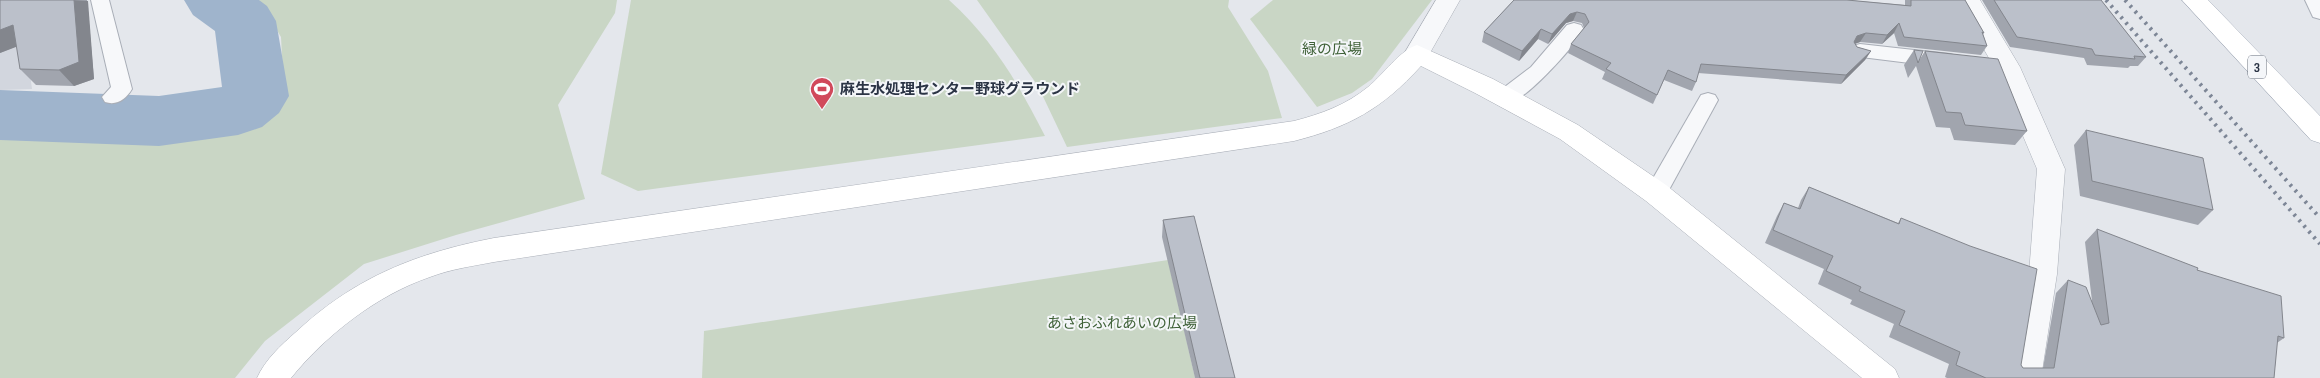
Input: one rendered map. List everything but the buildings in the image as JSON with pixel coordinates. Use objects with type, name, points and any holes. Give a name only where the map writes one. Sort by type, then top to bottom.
[{"type":"street","points":[[272,378],[288,358],[324,325],[362,297],[403,275],[449,259],[494,250],[1294,131],[1322,125],[1348,114],[1371,100],[1391,84],[1417,54],[1448,0]]},
{"type":"street","points":[[1968,0],[1997,66],[2051,169],[2043,274],[2026,378]]},
{"type":"street","name":"3","points":[[2194,0],[2320,134]]},
{"type":"street","points":[[1417,54],[1569,132],[1656,193],[1884,378]]},
{"type":"lane","points":[[100,0],[122,89],[112,97]]},
{"type":"lane","points":[[2314,0],[2320,12]]},
{"type":"lane","points":[[1504,97],[1538,72],[1574,30]]},
{"type":"lane","points":[[1860,51],[1968,63]]},
{"type":"lane","points":[[1656,193],[1708,100]]},
{"type":"shaded area","points":[[0,0],[20,0],[32,89],[0,90]]},
{"type":"green space","points":[[259,0],[617,0],[615,13],[558,105],[585,199],[456,235],[364,264],[265,341],[235,378],[0,378],[0,130],[51,114],[92,110],[198,130],[229,128],[246,122],[274,107],[283,75],[281,37]]},
{"type":"green space","name":"麻生水処理センター野球グラウンド","points":[[631,0],[949,0],[965,15],[992,47],[1025,98],[1045,136],[638,191],[601,174]]},
{"type":"green space","points":[[977,0],[1229,0],[1228,7],[1268,71],[1282,118],[1067,147],[1038,86]]},
{"type":"green space","name":"緑の広場","points":[[1273,0],[1432,0],[1372,79],[1352,93],[1317,107],[1250,19]]},
{"type":"green space","name":"あさおふれあいの広場","points":[[1168,260],[1195,378],[702,378],[704,331]]},
{"type":"waterway","points":[[0,115],[159,121],[238,110],[256,96],[245,21],[215,0]]},
{"type":"railway","points":[[2106,0],[2320,244]]},
{"type":"railway","points":[[2125,0],[2320,218]]},
{"type":"place","name":"麻生水処理センター野球グラウンド","points":[[822,110]]}]
